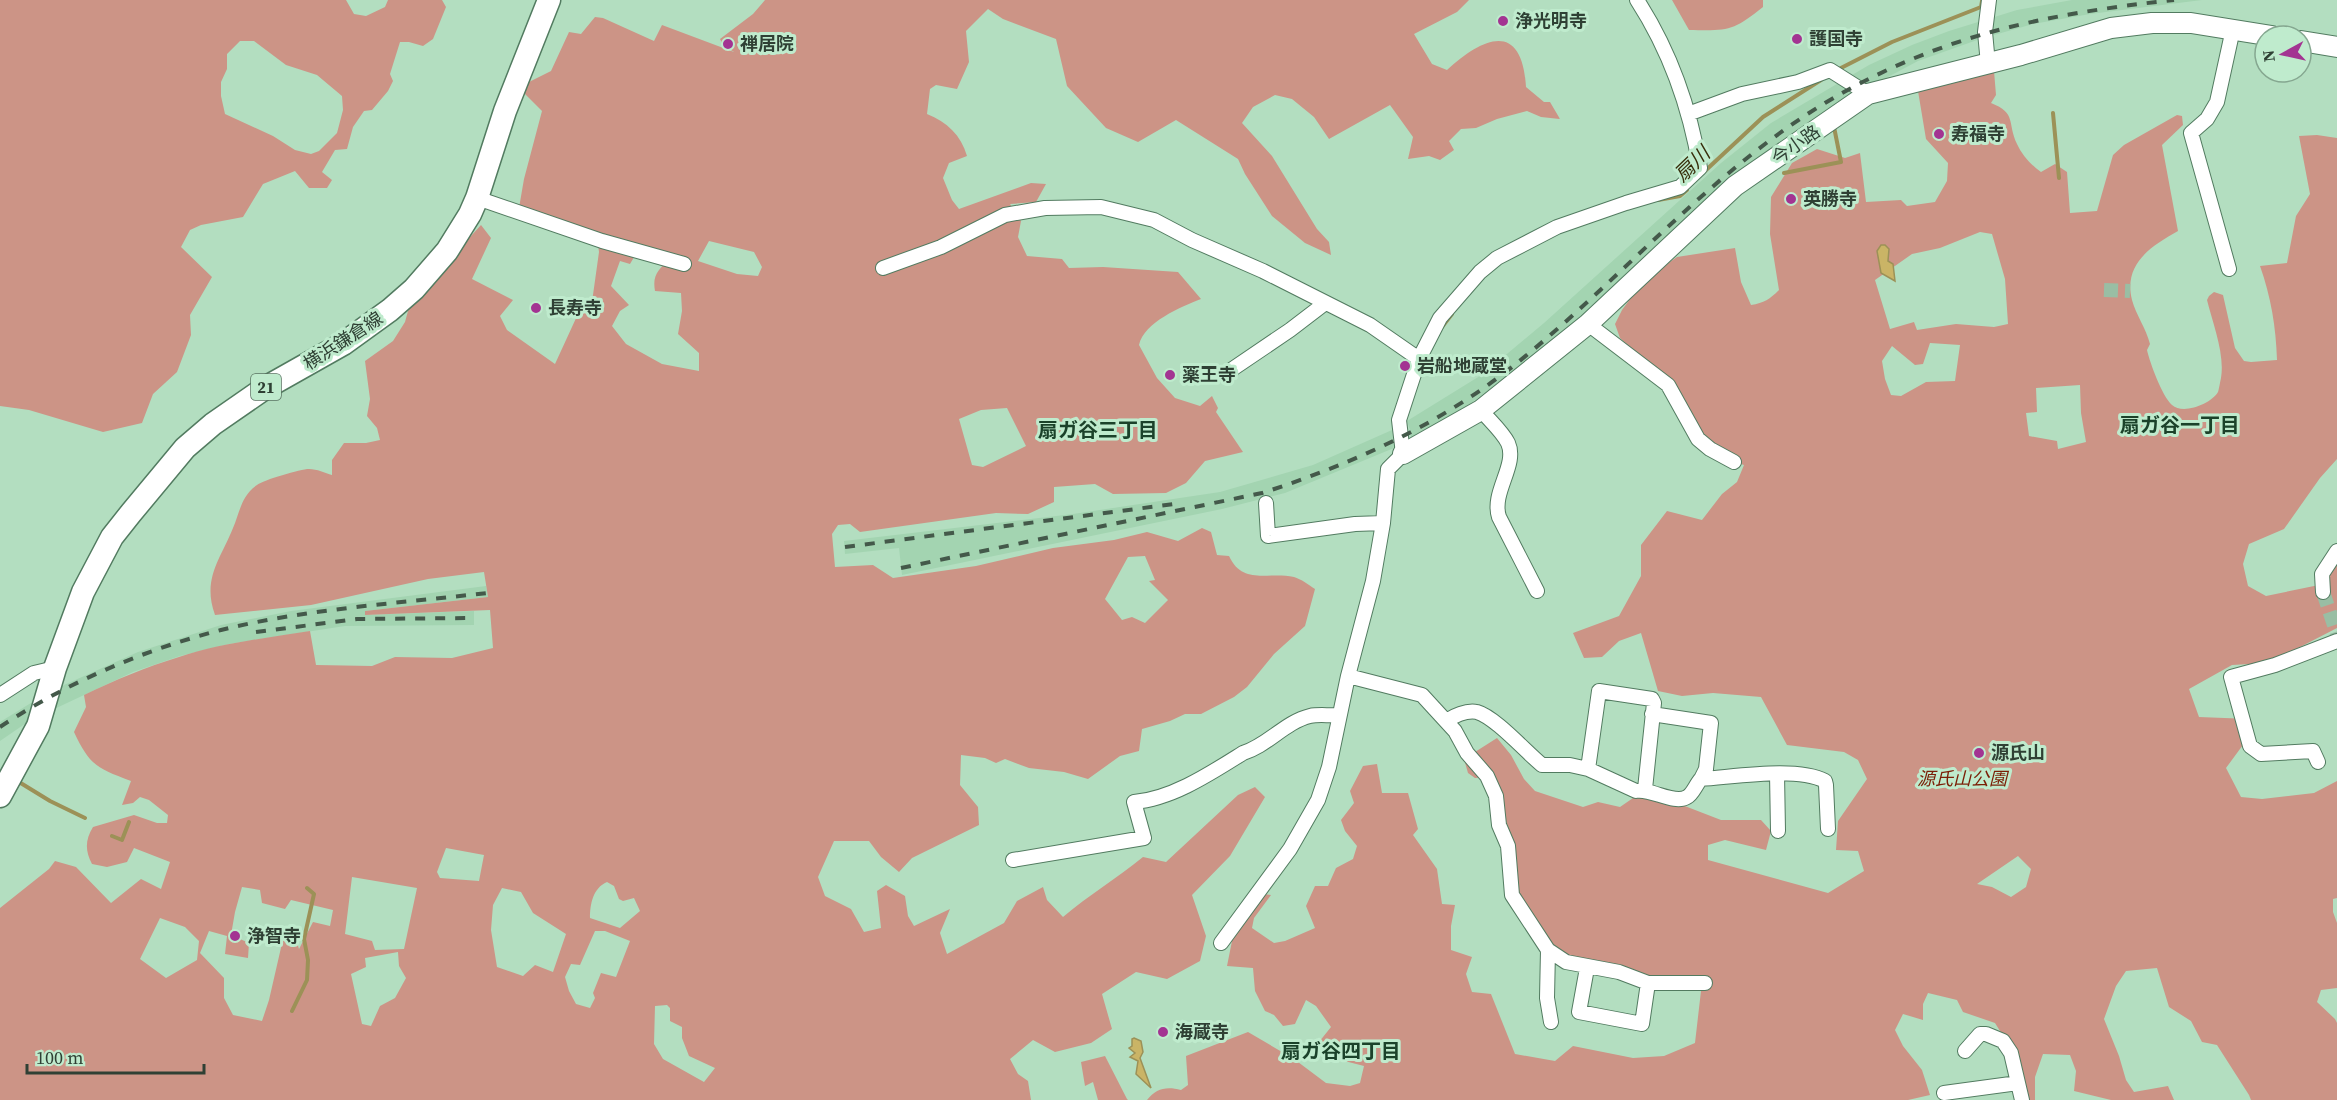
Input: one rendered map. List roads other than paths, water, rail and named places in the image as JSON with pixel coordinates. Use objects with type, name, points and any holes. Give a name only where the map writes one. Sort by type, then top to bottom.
[{"type":"main road","name":"横浜鎌倉線","points":[[0,796],[38,726],[55,668],[83,592],[108,544],[131,513],[185,448],[213,424],[265,388],[343,344],[390,310],[414,288],[447,251],[477,198],[505,111],[549,0]]},
{"type":"street","points":[[1221,943],[1308,821],[1329,767],[1348,676],[1371,592],[1383,523],[1388,470],[1403,454],[1399,420],[1419,359],[1440,318],[1480,272],[1497,258],[1557,227],[1680,187],[1700,168],[1688,114],[1667,53],[1655,28],[1636,0]]},
{"type":"street","points":[[1988,64],[1985,32],[1989,0]]},
{"type":"street","name":"今小路","points":[[1403,454],[1481,410],[1588,324],[1735,186],[1868,94],[1988,64],[2111,28],[2152,23],[2191,23],[2253,33]]},
{"type":"street","points":[[2229,269],[2191,133],[2207,119],[2217,102],[2233,29]]},
{"type":"street","points":[[2313,43],[2337,47]]},
{"type":"street","points":[[1688,114],[1742,94],[1798,82],[1830,69],[1868,94]]},
{"type":"street","points":[[477,198],[602,241],[684,264]]},
{"type":"street","points":[[883,268],[940,248],[1005,215],[1045,208],[1101,207],[1154,220],[1192,240],[1263,271],[1370,326],[1419,359]]},
{"type":"street","points":[[1231,370],[1290,330],[1324,303]]},
{"type":"street","points":[[1588,324],[1668,385],[1698,439],[1710,449],[1734,462]]},
{"type":"street","points":[[1481,410],[1509,445],[1510,458],[1496,507],[1499,518],[1537,591]]},
{"type":"street","points":[[1266,503],[1268,536],[1355,524],[1383,523]]},
{"type":"street","points":[[2323,592],[2322,574],[2337,551]]},
{"type":"street","points":[[2318,762],[2313,751],[2261,753],[2250,746],[2231,676],[2275,665],[2337,641]]},
{"type":"street","points":[[0,695],[34,673],[55,668]]},
{"type":"street","points":[[1348,676],[1422,695],[1446,721],[1467,753],[1487,776],[1494,788],[1499,825],[1508,846],[1512,895],[1548,950],[1566,962],[1587,968],[1619,972],[1648,983],[1706,983]]},
{"type":"street","points":[[1588,769],[1599,691],[1652,699],[1654,703],[1645,789]]},
{"type":"street","points":[[1446,721],[1474,711],[1486,716],[1542,765],[1570,765],[1588,769],[1636,791],[1645,789],[1659,795],[1684,799],[1689,796],[1706,769],[1711,723],[1652,714]]},
{"type":"street","points":[[1013,860],[1144,838],[1134,802],[1172,792],[1243,753],[1252,751],[1289,726],[1309,716],[1339,715]]},
{"type":"street","points":[[1701,779],[1777,774],[1814,776],[1825,781],[1828,829]]},
{"type":"street","points":[[1777,774],[1778,831]]},
{"type":"street","points":[[1548,950],[1547,998],[1551,1022]]},
{"type":"street","points":[[1587,968],[1579,1012],[1642,1024],[1648,983]]},
{"type":"street","points":[[1965,1051],[1980,1034],[2003,1041],[2011,1053],[2022,1100]]},
{"type":"street","points":[[1944,1093],[2018,1083]]},
{"type":"waterway","name":"扇川","points":[[1837,70],[1892,42],[1981,7],[1982,1]]},
{"type":"waterway","name":"扇川","points":[[1705,171],[1763,117],[1821,80]]},
{"type":"waterway","points":[[2053,113],[2059,178]]},
{"type":"waterway","points":[[1784,173],[1841,162],[1834,127]]},
{"type":"waterway","name":"扇川","points":[[1658,200],[1680,196],[1687,190]]},
{"type":"waterway","name":"扇川","points":[[1442,327],[1452,314]]},
{"type":"waterway","points":[[19,782],[50,801],[85,818]]},
{"type":"waterway","points":[[112,836],[122,840],[129,822]]},
{"type":"waterway","points":[[292,1011],[307,980],[308,960],[304,939],[314,894],[307,888]]},
{"type":"tunnel","points":[[2104,290],[2130,291]]},
{"type":"tunnel","points":[[2323,592],[2337,634]]},
{"type":"railway","points":[[901,568],[1262,493],[1361,456],[1424,425],[1512,367],[1590,300],[1742,162],[1782,131],[1825,103],[1909,60],[1994,31],[2081,12],[2174,0]]},
{"type":"railway","points":[[845,547],[1174,504]]},
{"type":"railway","points":[[0,727],[78,682],[163,647],[221,630],[319,612],[487,593]]},
{"type":"railway","points":[[256,632],[357,619],[474,618]]},
{"type":"place","name":"浄光明寺","points":[[1503,21]]},
{"type":"place","name":"護国寺","points":[[1797,39]]},
{"type":"place","name":"禅居院","points":[[728,44]]},
{"type":"place","name":"寿福寺","points":[[1939,134]]},
{"type":"place","name":"英勝寺","points":[[1791,199]]},
{"type":"place","name":"長寿寺","points":[[536,308]]},
{"type":"place","name":"岩船地蔵堂","points":[[1405,366]]},
{"type":"place","name":"薬王寺","points":[[1170,375]]},
{"type":"place","name":"源氏山","points":[[1979,753]]},
{"type":"place","name":"浄智寺","points":[[235,936]]},
{"type":"place","name":"海蔵寺","points":[[1163,1032]]},
{"type":"district","name":"扇ガ谷一丁目","points":[[2180,425]]},
{"type":"district","name":"扇ガ谷三丁目","points":[[1098,430]]},
{"type":"district","name":"扇ガ谷四丁目","points":[[1341,1051]]},
{"type":"park label","name":"源氏山公園","points":[[1962,779]]}]
